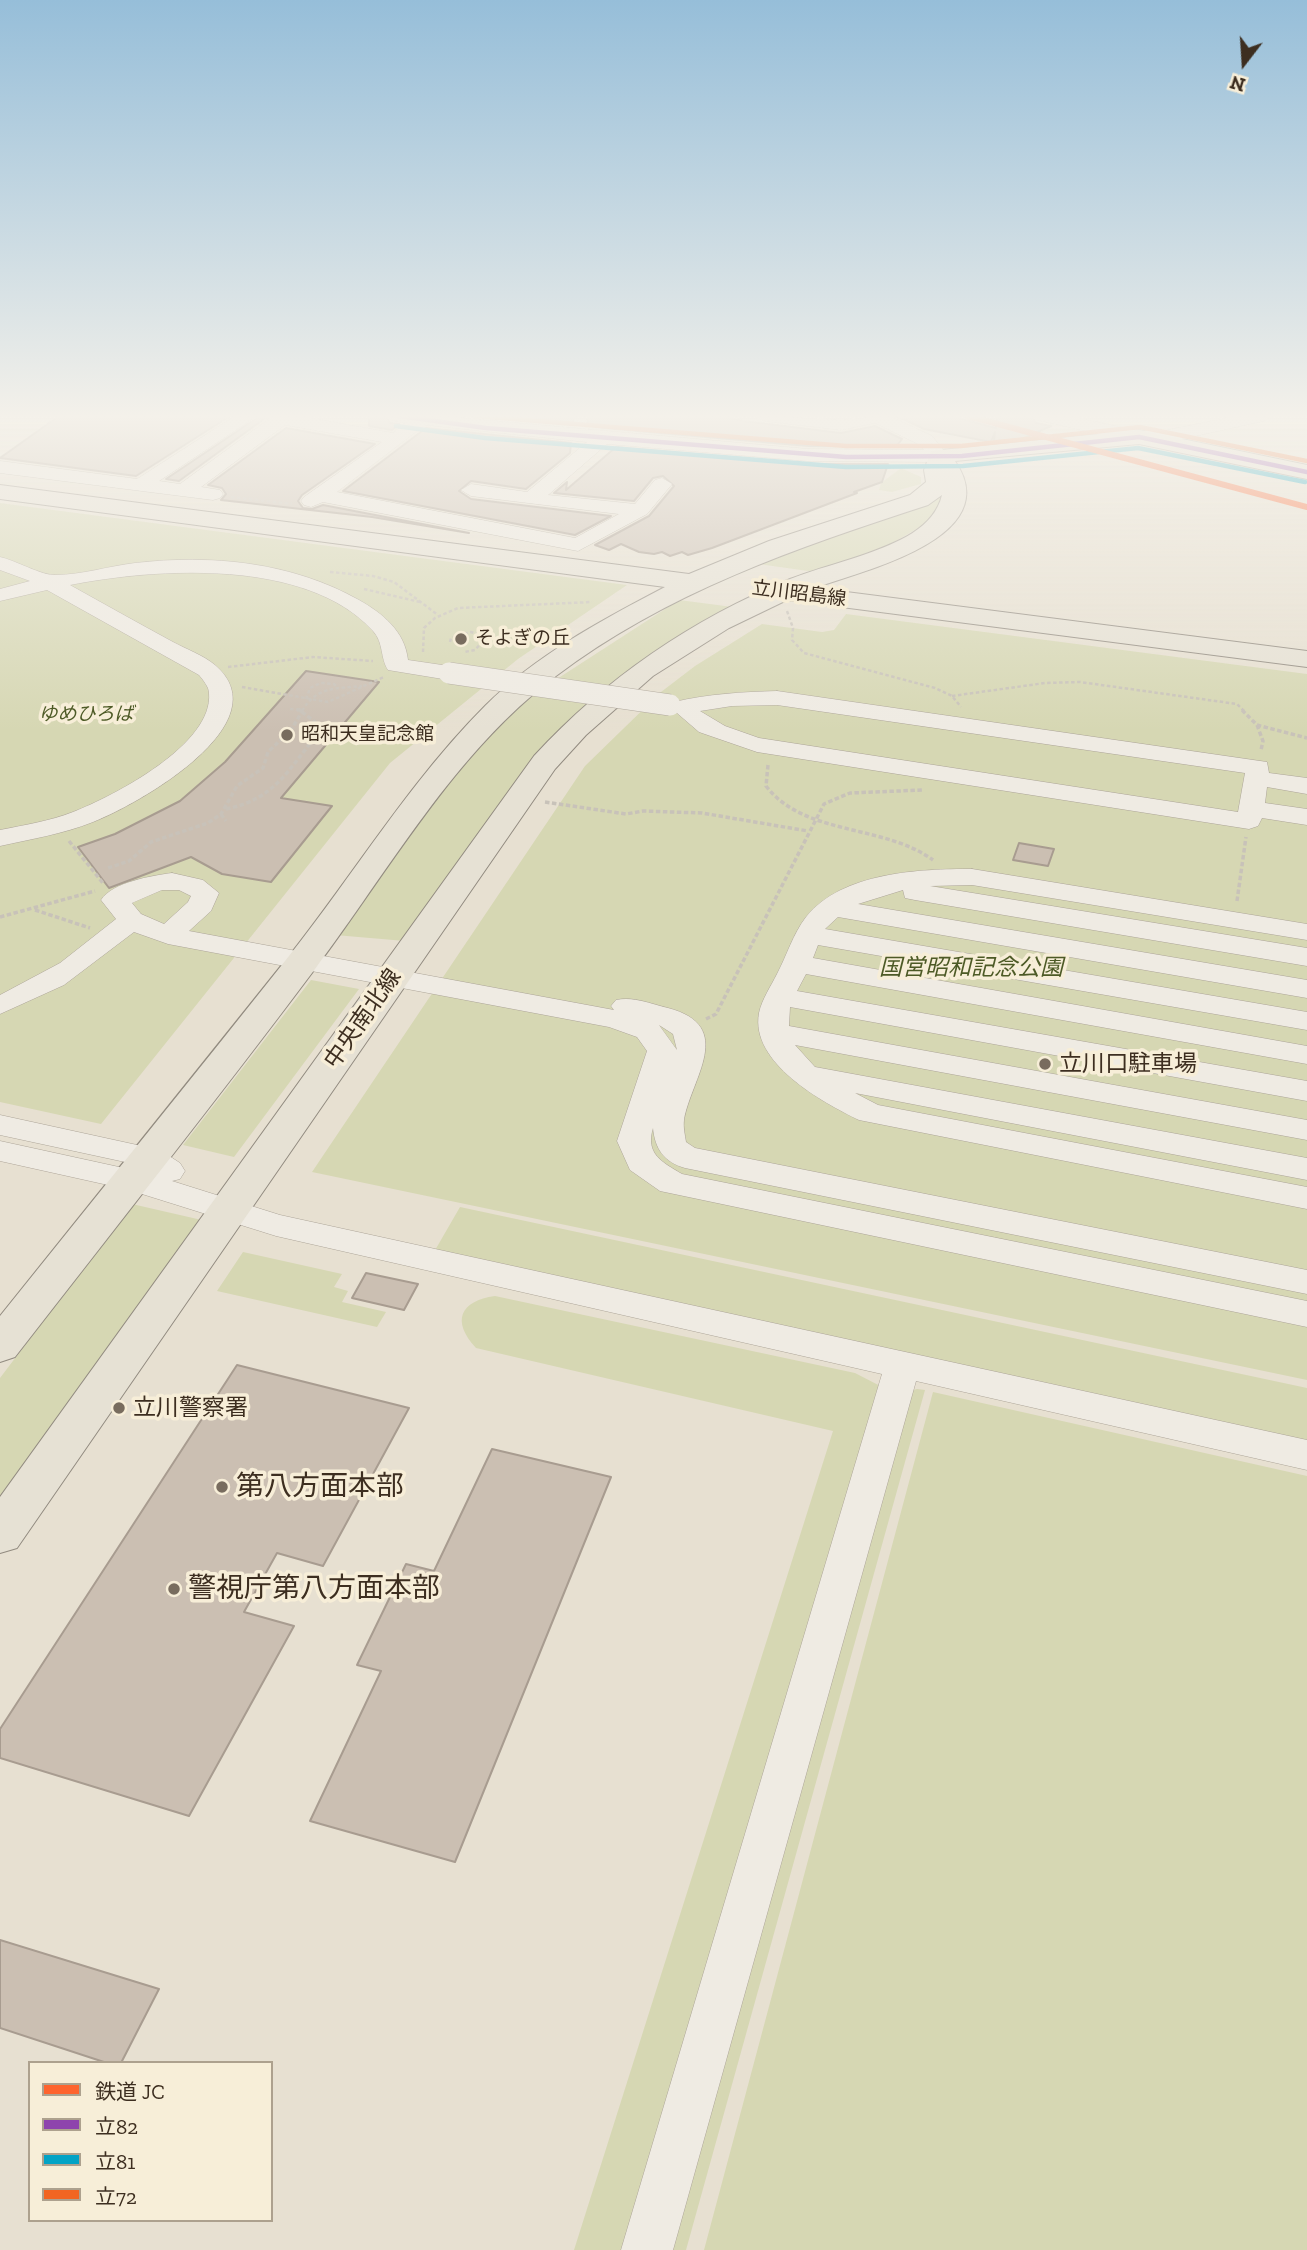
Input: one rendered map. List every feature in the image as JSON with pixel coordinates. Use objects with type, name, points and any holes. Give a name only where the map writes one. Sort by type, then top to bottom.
[{"type":"main road","name":"立川昭島線","points":[[240,521],[704,577]]},
{"type":"main road","name":"立川昭島線","points":[[280,521],[704,577],[787,594],[1307,659]]},
{"type":"main road","points":[[0,1346],[303,961],[446,767],[496,711],[545,671],[599,633],[704,577],[778,546],[855,521]]},
{"type":"main road","name":"中央南北線","points":[[0,1534],[517,798],[557,746],[624,683],[728,617],[921,538],[939,521]]},
{"type":"main road","points":[[873,559],[866,569],[869,579],[878,587],[901,596]]},
{"type":"main road","name":"立川昭島線","points":[[787,594],[901,596],[1307,650]]},
{"type":"street","points":[[452,521],[579,545],[621,521]]},
{"type":"street","points":[[0,563],[47,582],[213,676],[223,702],[209,731],[180,761],[142,790],[90,814],[0,838]]},
{"type":"street","points":[[0,595],[47,582],[124,568],[247,571],[289,578],[351,602],[372,617],[390,637],[398,654],[396,665],[417,660],[451,663],[676,706],[732,699],[777,698],[961,724],[1256,773],[1307,786]]},
{"type":"street","points":[[676,706],[714,731],[775,749],[1250,815],[1307,817]]},
{"type":"street","points":[[1250,815],[1256,773]]},
{"type":"street","points":[[1307,932],[972,877],[941,877],[884,887],[854,896],[821,917],[809,934],[773,1014],[790,1061],[832,1095],[870,1113],[1307,1198]]},
{"type":"street","points":[[123,927],[115,900],[162,881],[179,879],[205,893],[201,905],[168,936]]},
{"type":"street","points":[[884,887],[1307,957]]},
{"type":"street","points":[[833,908],[1307,989]]},
{"type":"street","points":[[123,927],[616,1019],[648,1031],[662,1051],[633,1141],[641,1163],[672,1183],[1307,1314]]},
{"type":"street","points":[[0,1004],[27,995],[79,966],[123,927]]},
{"type":"street","points":[[809,934],[1307,1021]]},
{"type":"street","points":[[796,964],[1307,1055]]},
{"type":"street","points":[[393,976],[437,973],[637,1008],[667,1018],[687,1031],[694,1052],[667,1127],[671,1145],[685,1157],[1307,1282]]},
{"type":"street","points":[[780,997],[1307,1091]]},
{"type":"street","points":[[778,1033],[1307,1130]]},
{"type":"street","points":[[805,1073],[1307,1168]]},
{"type":"street","points":[[0,1125],[140,1168],[228,1212],[1307,1455]]},
{"type":"street","points":[[0,1151],[140,1168]]},
{"type":"street","points":[[647,2250],[903,1365]]},
{"type":"path","points":[[787,594],[793,628],[792,640],[804,653],[935,688],[952,696],[961,706],[961,724]]},
{"type":"path","points":[[433,653],[417,660],[422,628],[438,615],[458,608],[592,602]]},
{"type":"path","points":[[450,642],[450,638],[458,633],[471,632],[481,635],[483,641],[475,650],[451,663]]},
{"type":"path","points":[[213,676],[304,658],[345,657],[382,662]]},
{"type":"path","points":[[213,676],[328,702],[374,682]]},
{"type":"path","points":[[952,696],[1045,683],[1080,682],[1237,705],[1257,725],[1263,741],[1256,773]]},
{"type":"path","points":[[108,868],[129,861],[151,842],[208,823],[221,814],[237,786],[263,768],[268,752],[291,730],[303,711],[310,688],[321,683],[334,684],[339,689]]},
{"type":"path","points":[[306,703],[317,693],[363,686]]},
{"type":"path","points":[[226,809],[256,802],[272,792],[299,754],[320,731],[303,711],[290,709]]},
{"type":"path","points":[[1257,725],[1307,738]]},
{"type":"path","points":[[775,749],[763,782],[768,794],[791,811],[816,820],[876,832],[909,844],[929,855],[941,877]]},
{"type":"path","points":[[687,1031],[716,1014],[807,831],[824,804],[850,793],[925,789],[933,785],[939,773]]},
{"type":"path","points":[[517,798],[626,814],[643,811],[702,813],[807,831]]},
{"type":"path","points":[[221,814],[226,821]]},
{"type":"path","points":[[1236,905],[1250,815]]},
{"type":"path","points":[[0,917],[34,910],[106,888],[54,825]]},
{"type":"path","points":[[34,910],[123,927]]},
{"type":"green space","name":"ゆめひろば","points":[[0,521],[138,521],[627,585],[518,659],[390,763],[101,1124],[0,1102]]},
{"type":"green space","points":[[859,521],[928,521],[887,546],[815,572],[751,563]]},
{"type":"green space","points":[[679,600],[733,607],[655,654],[618,680],[582,708],[558,732],[488,819],[405,941],[335,935],[468,756],[526,699]]},
{"type":"green space","name":"国営昭和記念公園","points":[[846,614],[1307,674],[1307,1380],[312,1172],[585,766],[661,692],[695,666],[762,624],[822,632],[834,630]]},
{"type":"green space","points":[[311,980],[359,989],[234,1157],[183,1145]]},
{"type":"green space","points":[[132,1204],[206,1221],[0,1507],[0,1378]]},
{"type":"green space","points":[[460,1207],[1307,1388],[1307,1443],[434,1252]]},
{"type":"green space","points":[[243,1252],[342,1274],[334,1287],[348,1291],[342,1302],[386,1312],[377,1327],[217,1291]]},
{"type":"green space","points":[[495,1296],[855,1373],[886,1389],[637,2250],[574,2250],[833,1431],[476,1348],[463,1329],[463,1314],[474,1302]]},
{"type":"green space","points":[[925,1390],[686,2250],[654,2250],[905,1392]]},
{"type":"green space","points":[[933,1392],[1307,1476],[1307,2250],[704,2250]]},
{"type":"building","points":[[396,521],[406,521],[469,533]]},
{"type":"building","points":[[501,521],[602,521],[575,535]]},
{"type":"building","points":[[640,521],[783,521],[688,555],[682,552],[670,556],[662,552],[639,552],[621,544],[609,550],[595,545]]},
{"type":"building","points":[[306,671],[379,682],[281,798],[332,806],[271,882],[222,874],[191,857],[109,888],[78,847],[115,834],[180,801],[225,762]]},
{"type":"building","points":[[1019,843],[1054,849],[1048,866],[1013,860]]},
{"type":"building","points":[[366,1273],[418,1284],[404,1310],[352,1298]]},
{"type":"building","name":"警視庁第八方面本部","points":[[237,1365],[409,1408],[323,1566],[277,1553],[244,1612],[294,1626],[189,1816],[0,1758],[0,1729]]},
{"type":"building","points":[[492,1449],[611,1477],[455,1862],[310,1821],[381,1671],[357,1665],[406,1564],[434,1571]]},
{"type":"building","points":[[0,1940],[159,1989],[122,2061],[101,2061],[0,2028]]},
{"type":"place","name":"そよぎの丘","points":[[461,639]]},
{"type":"place","name":"昭和天皇記念館","points":[[287,735]]},
{"type":"place","name":"立川口駐車場","points":[[1045,1064]]},
{"type":"place","name":"立川警察署","points":[[119,1408]]},
{"type":"place","name":"第八方面本部","points":[[222,1487]]},
{"type":"place","name":"警視庁第八方面本部","points":[[174,1589]]}]
